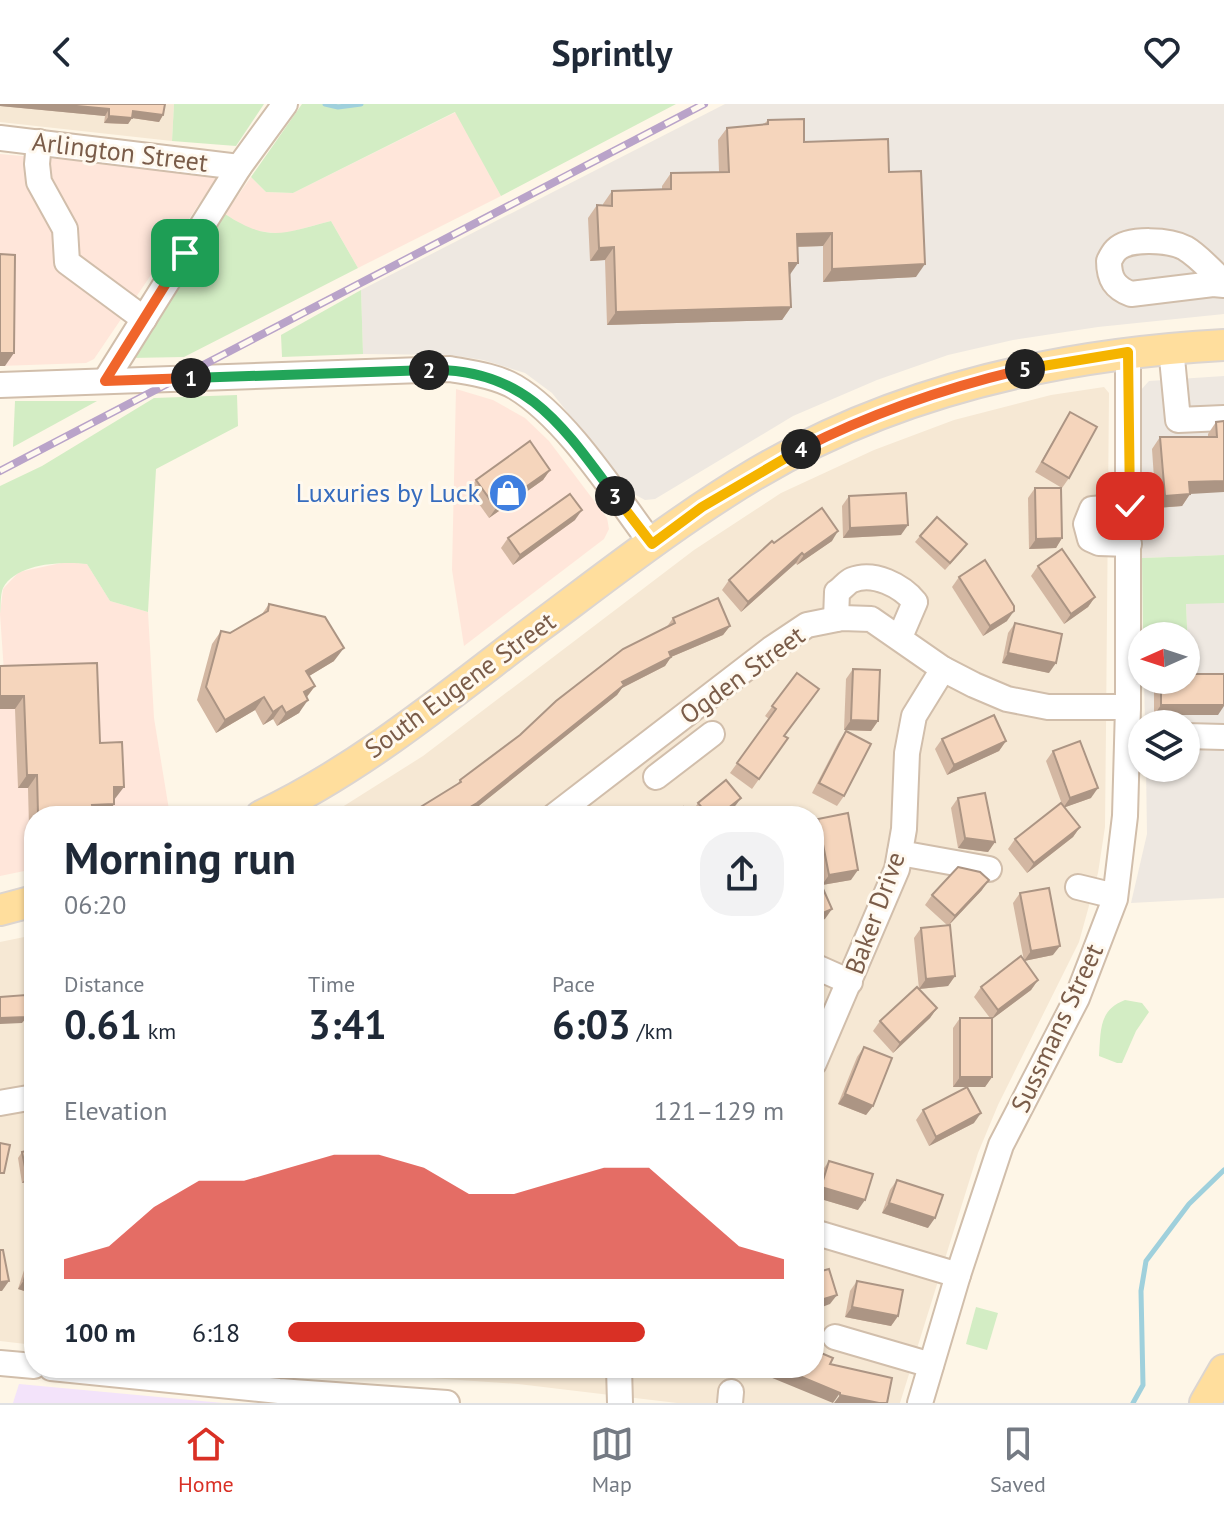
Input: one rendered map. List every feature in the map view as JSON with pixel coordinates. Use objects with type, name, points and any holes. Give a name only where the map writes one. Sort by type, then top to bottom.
[{"type":"main road","name":"South Eugene Street","points":[[278,806],[379,748],[702,507],[759,472],[845,428],[970,382],[1040,366],[1128,352],[1224,345]]},
{"type":"main road","points":[[0,910],[24,904]]},
{"type":"main road","points":[[1205,1403],[1224,1370]]},
{"type":"street","points":[[105,381],[239,167],[285,104]]},
{"type":"street","name":"Arlington Street","points":[[0,138],[239,167]]},
{"type":"street","points":[[39,142],[39,182],[65,229],[67,262],[144,319]]},
{"type":"street","points":[[1171,348],[1178,420],[1224,418]]},
{"type":"street","name":"Sussmans Street","points":[[1128,352],[1129,710]]},
{"type":"street","points":[[0,385],[435,369],[485,376],[512,386],[540,404],[587,458],[652,544]]},
{"type":"street","points":[[1129,544],[1099,543],[1090,539],[1086,524],[1092,509],[1130,506]]},
{"type":"street","points":[[836,619],[837,592],[853,580],[874,577],[908,593],[915,602],[900,637]]},
{"type":"street","name":"Ogden Street","points":[[567,806],[771,649],[807,625],[836,619],[871,619],[943,669],[1007,699],[1048,707],[1128,707]]},
{"type":"street","name":"Baker Drive","points":[[824,1040],[892,882],[904,829],[907,753],[914,716],[943,669]]},
{"type":"street","points":[[656,777],[712,734]]},
{"type":"street","points":[[1200,736],[1224,737]]},
{"type":"street","points":[[658,738],[677,761]]},
{"type":"street","name":"Sussmans Street","points":[[920,1403],[1001,1145],[1077,998],[1115,896],[1129,782]]},
{"type":"street","points":[[900,853],[989,869]]},
{"type":"street","points":[[1078,887],[1115,896]]},
{"type":"street","points":[[824,970],[850,982]]},
{"type":"street","points":[[0,1103],[24,1099]]},
{"type":"street","points":[[824,1235],[958,1275]]},
{"type":"street","points":[[835,1337],[931,1365]]},
{"type":"street","points":[[0,1363],[24,1365]]},
{"type":"street","points":[[200,1378],[447,1403]]},
{"type":"street","points":[[619,1378],[620,1403]]},
{"type":"shaded area","points":[[0,104],[174,104],[172,141],[0,122]]},
{"type":"shaded area","points":[[725,104],[1224,104],[1224,314],[1098,327],[1013,340],[948,355],[877,380],[793,416],[655,499],[645,500],[632,493],[552,393],[525,373],[483,360],[450,355],[363,354],[361,290]]},
{"type":"shaded area","points":[[456,112],[501,196],[358,268],[331,221],[282,234],[250,230],[225,214],[251,177],[266,192],[293,193]]},
{"type":"shaded area","points":[[0,154],[212,173],[216,179],[94,359],[86,363],[0,366]]},
{"type":"shaded area","points":[[1224,376],[1224,555],[1142,558],[1141,390],[1149,381]]},
{"type":"shaded area","points":[[1104,387],[1109,393],[1105,827],[1098,873],[1079,942],[998,1105],[978,1153],[900,1403],[677,1403],[518,1384],[431,1378],[824,1378],[824,806],[344,806],[423,756],[694,550],[781,493],[874,450],[954,420],[1051,395]]},
{"type":"shaded area","points":[[456,389],[493,400],[525,418],[549,441],[607,518],[609,529],[604,539],[464,646],[452,570]]},
{"type":"shaded area","points":[[66,562],[87,564],[110,601],[148,612],[154,718],[168,806],[24,806],[24,871],[0,876],[0,673],[4,672],[0,614],[3,589],[19,572]]},
{"type":"shaded area","points":[[1186,603],[1224,603],[1224,898],[1131,903],[1147,834],[1146,782],[1200,782],[1200,710],[1145,710],[1144,694],[1200,694],[1200,622],[1187,622]]},
{"type":"shaded area","points":[[24,937],[24,1344],[0,1341],[0,942]]},
{"type":"shaded area","points":[[19,1384],[223,1403],[13,1403]]},
{"type":"green space","points":[[174,104],[264,104],[236,146],[172,141]]},
{"type":"green space","points":[[302,104],[676,104],[501,196],[455,112],[293,193],[266,192],[251,177]]},
{"type":"green space","points":[[225,214],[254,229],[277,233],[331,221],[358,268],[184,357],[130,358]]},
{"type":"green space","points":[[361,290],[363,354],[282,357],[281,335]]},
{"type":"green space","points":[[237,395],[238,426],[156,469],[148,612],[110,601],[87,564],[66,563],[18,573],[3,588],[0,614],[0,486],[42,466],[154,398]]},
{"type":"green space","points":[[15,401],[97,401],[13,447]]},
{"type":"green space","points":[[1224,555],[1224,603],[1186,604],[1187,622],[1143,622],[1142,558]]},
{"type":"green space","points":[[1125,1000],[1142,1003],[1149,1012],[1136,1031],[1122,1063],[1117,1063],[1099,1056],[1101,1030],[1105,1016],[1116,1004]]},
{"type":"green space","points":[[976,1307],[998,1313],[987,1350],[966,1344]]},
{"type":"building","points":[[55,104],[165,104],[163,115],[133,111],[132,118],[109,116],[109,109]]},
{"type":"building","points":[[804,119],[804,142],[888,139],[889,172],[921,171],[925,264],[832,269],[832,233],[797,234],[798,263],[789,263],[791,307],[616,312],[614,247],[599,248],[597,205],[612,206],[612,191],[671,189],[671,173],[729,172],[727,128],[768,124],[768,120]]},
{"type":"building","points":[[0,254],[15,255],[14,353],[0,353]]},
{"type":"building","points":[[1070,412],[1097,427],[1069,478],[1042,462]]},
{"type":"building","points":[[1224,421],[1224,481],[1189,482],[1190,494],[1165,496],[1160,437],[1217,437],[1216,422]]},
{"type":"building","points":[[530,441],[550,470],[496,508],[476,480]]},
{"type":"building","points":[[1035,488],[1061,488],[1062,538],[1036,539]]},
{"type":"building","points":[[906,493],[908,525],[850,528],[849,496]]},
{"type":"building","points":[[570,494],[582,510],[520,555],[508,538]]},
{"type":"building","points":[[822,508],[838,531],[804,555],[802,553],[748,602],[729,580],[772,541],[774,543]]},
{"type":"building","points":[[937,517],[967,544],[950,563],[920,536]]},
{"type":"building","points":[[1062,549],[1095,597],[1071,614],[1038,566]]},
{"type":"building","points":[[985,560],[1014,606],[1014,611],[990,626],[959,577]]},
{"type":"building","points":[[718,598],[730,626],[669,652],[671,657],[622,682],[624,685],[472,806],[422,806],[461,782],[623,649],[675,623],[673,618]]},
{"type":"building","points":[[269,604],[325,617],[344,648],[306,671],[315,686],[304,692],[308,700],[286,713],[282,706],[273,712],[264,697],[225,720],[206,687],[221,631],[230,633],[268,611]]},
{"type":"building","points":[[1015,623],[1062,634],[1056,663],[1008,653]]},
{"type":"building","points":[[97,663],[100,743],[122,742],[124,787],[114,787],[114,804],[38,806],[37,775],[27,775],[24,696],[0,696],[0,666]]},
{"type":"building","points":[[853,669],[880,670],[878,721],[851,720]]},
{"type":"building","points":[[797,673],[819,689],[784,736],[788,738],[759,779],[737,763],[776,709],[772,706]]},
{"type":"building","points":[[1200,674],[1224,674],[1224,705],[1161,705],[1161,694],[1200,694]]},
{"type":"building","points":[[994,715],[1006,741],[954,765],[942,739]]},
{"type":"building","points":[[846,731],[871,744],[844,796],[819,783]]},
{"type":"building","points":[[1080,741],[1098,788],[1070,798],[1053,751]]},
{"type":"building","points":[[726,780],[741,798],[731,806],[701,806],[698,803]]},
{"type":"building","points":[[985,793],[995,842],[965,838],[958,798]]},
{"type":"building","points":[[1061,803],[1080,827],[1034,863],[1015,839]]},
{"type":"building","points":[[848,813],[858,870],[829,875],[824,850],[824,818]]},
{"type":"building","points":[[958,867],[980,872],[989,880],[955,916],[932,895]]},
{"type":"building","points":[[1049,888],[1060,946],[1031,951],[1020,893]]},
{"type":"building","points":[[824,891],[832,909],[824,913]]},
{"type":"building","points":[[950,925],[955,976],[926,979],[921,928]]},
{"type":"building","points":[[1021,956],[1038,980],[998,1010],[981,987]]},
{"type":"building","points":[[917,987],[937,1008],[900,1043],[880,1021]]},
{"type":"building","points":[[24,995],[24,1017],[0,1018],[0,997]]},
{"type":"building","points":[[960,1018],[992,1018],[992,1077],[960,1077]]},
{"type":"building","points":[[864,1047],[892,1058],[873,1106],[845,1094]]},
{"type":"building","points":[[967,1087],[981,1113],[936,1137],[923,1110]]},
{"type":"building","points":[[0,1143],[10,1145],[4,1173],[0,1173]]},
{"type":"building","points":[[829,1161],[873,1174],[865,1200],[824,1188]]},
{"type":"building","points":[[897,1180],[943,1195],[935,1218],[889,1203]]},
{"type":"building","points":[[0,1250],[3,1250],[9,1281],[0,1282]]},
{"type":"building","points":[[829,1269],[837,1295],[824,1299],[824,1270]]},
{"type":"building","points":[[857,1281],[903,1290],[898,1316],[852,1307]]},
{"type":"building","points":[[824,1354],[833,1358],[830,1364],[892,1378],[887,1403],[840,1393],[804,1378],[824,1378]]},
{"type":"waterway","points":[[325,104],[338,107],[361,104]]},
{"type":"waterway","points":[[1133,1403],[1143,1385],[1141,1291],[1146,1261],[1189,1204],[1224,1170]]},
{"type":"railway","points":[[0,471],[704,104]]},
{"type":"place","name":"Luxuries by Luck","points":[[508,493]]},
{"type":"route","points":[[185,253],[105,381],[450,369],[485,376],[512,386],[540,404],[587,458],[652,544],[702,507],[759,472],[845,428],[970,382],[1040,366],[1128,352],[1130,506]]}]
